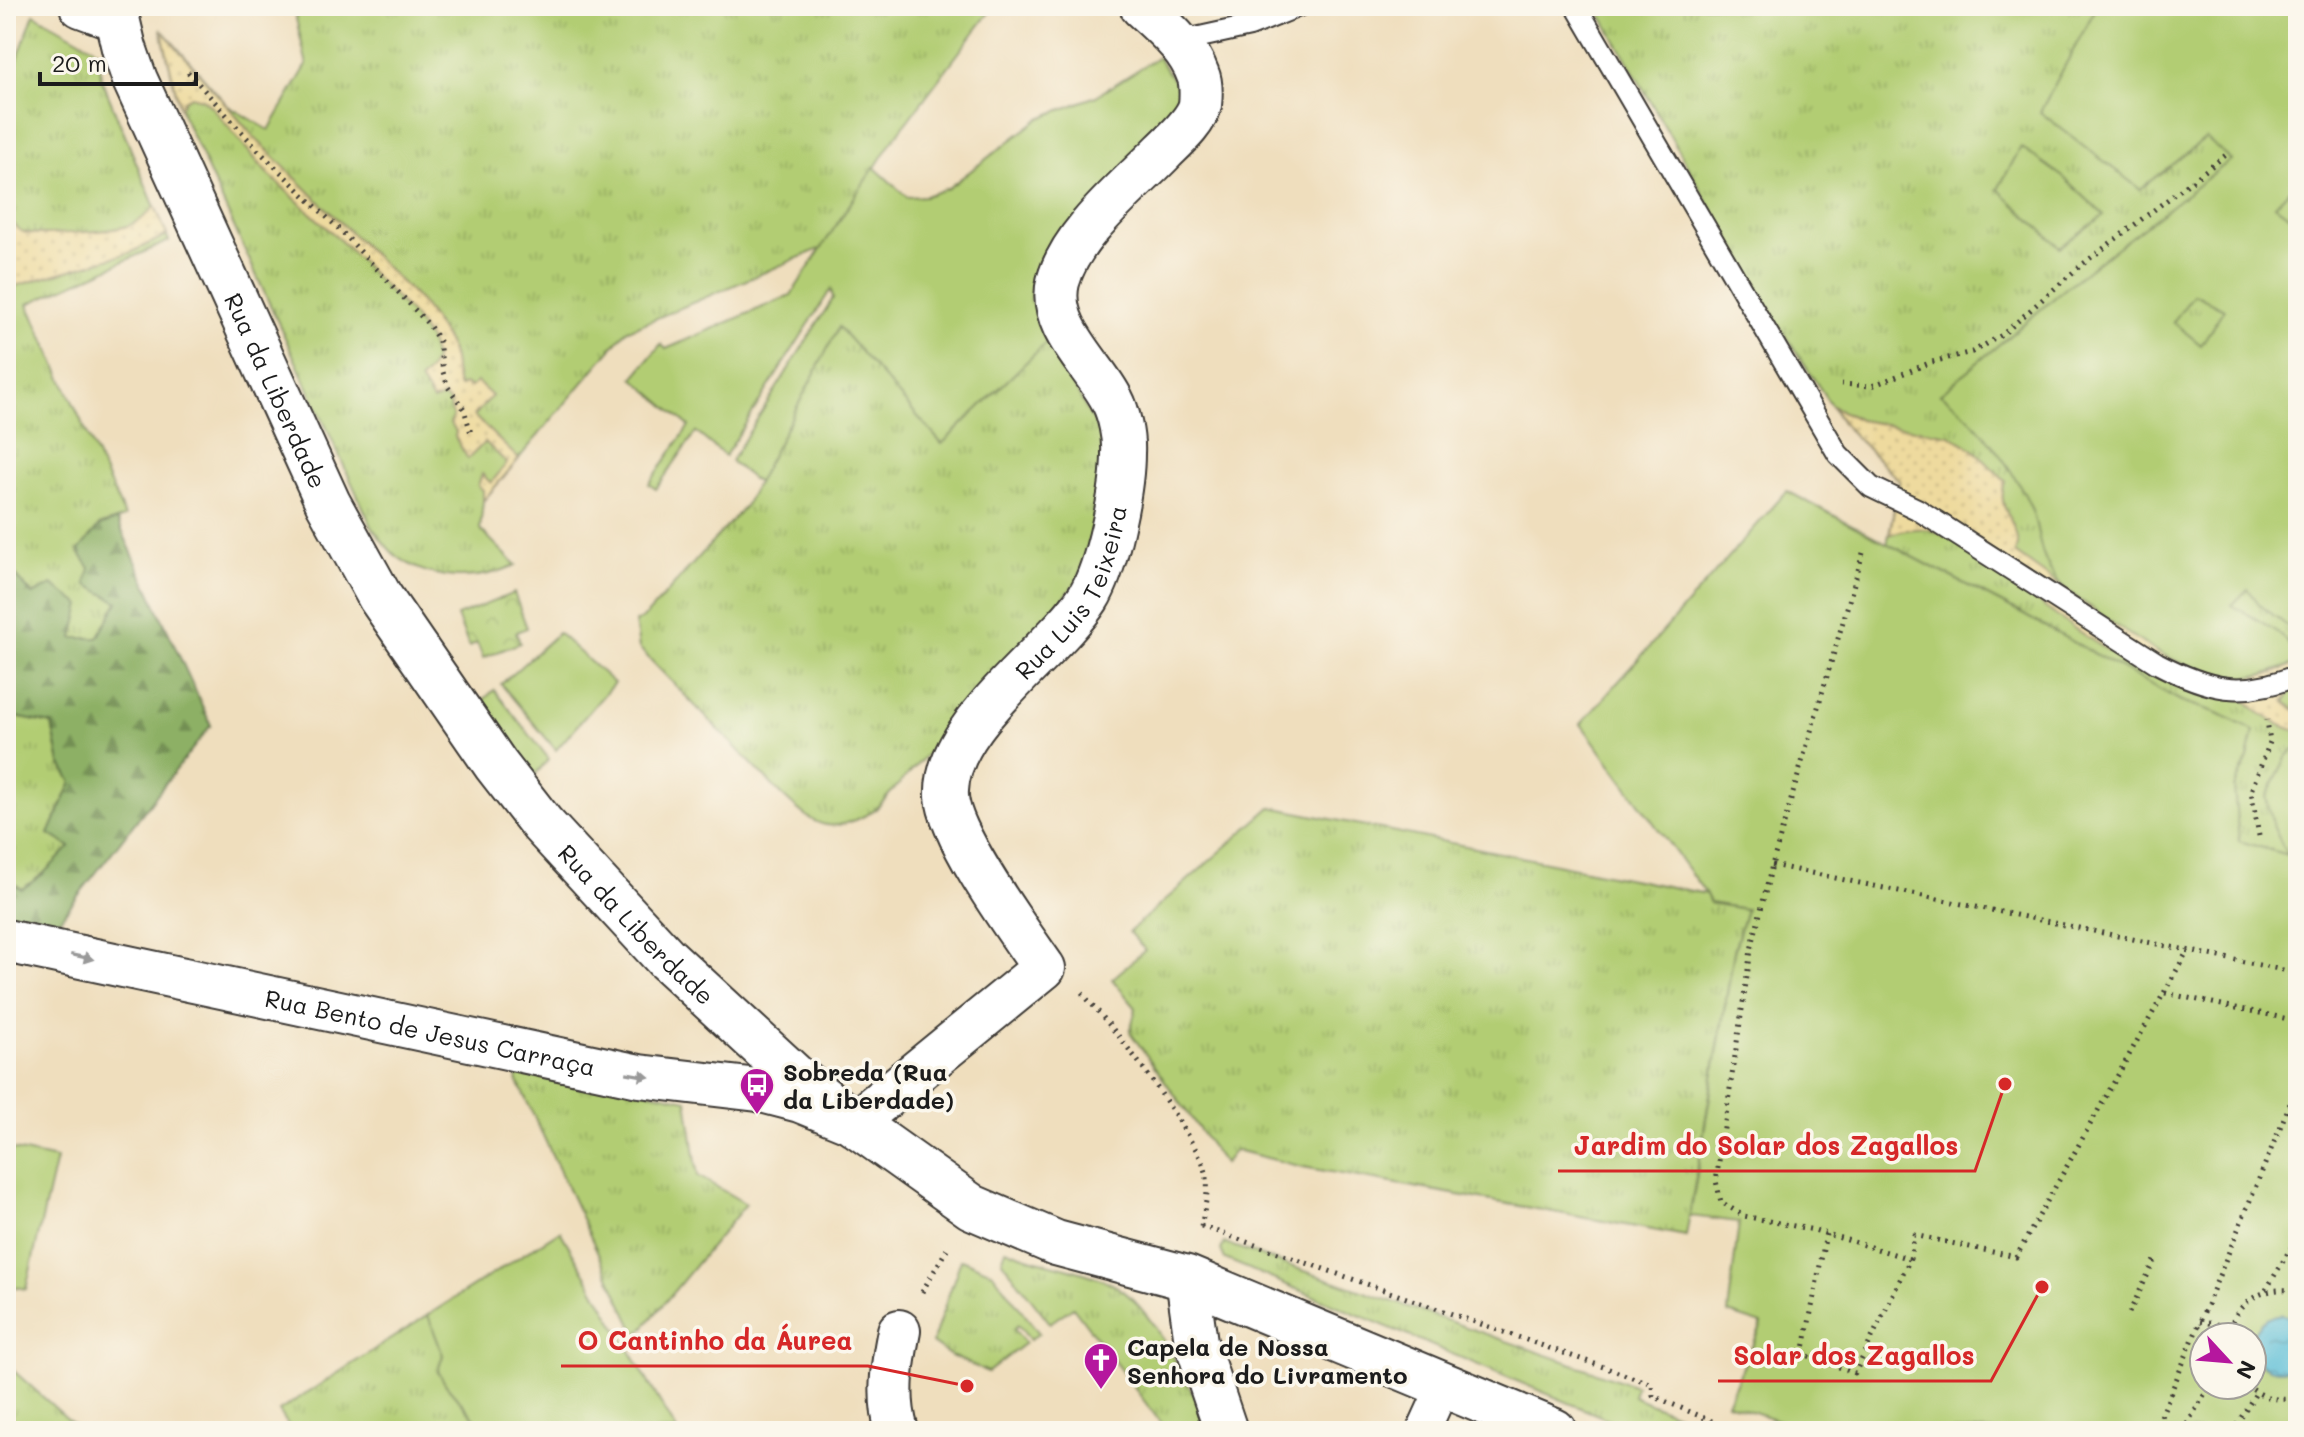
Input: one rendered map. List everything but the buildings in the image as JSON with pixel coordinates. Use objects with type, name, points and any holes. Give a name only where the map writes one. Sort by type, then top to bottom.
[{"type":"street","name":"Rua Luis Teixeira","points":[[1044,968],[1009,918],[956,830],[946,797],[949,770],[969,732],[1088,597],[1105,560],[1124,452],[1113,401],[1067,333],[1058,308],[1057,286],[1064,266],[1096,220],[1181,134],[1199,106],[1200,78],[1187,52],[1141,6]]},
{"type":"street","name":"Rua da Liberdade","points":[[104,10],[328,503],[380,597],[496,765],[552,836],[666,958],[794,1076],[972,1207],[1056,1243],[1187,1278],[1554,1431]]},
{"type":"street","name":"Rua Bento de Jesus Carraça","points":[[6,941],[639,1076],[758,1090],[800,1101],[854,1123]]},
{"type":"street","points":[[854,1123],[1044,968]]},
{"type":"street","points":[[1187,1278],[1196,1342],[1226,1431]]},
{"type":"street","points":[[897,1431],[891,1410],[891,1372],[899,1331]]},
{"type":"street","points":[[1423,1431],[1444,1385]]},
{"type":"lane","points":[[1177,42],[1250,26],[1299,6]]},
{"type":"lane","points":[[1576,6],[1838,454],[1871,487],[1917,509],[2157,663],[2193,682],[2244,689],[2270,685],[2298,675]]},
{"type":"path","points":[[186,71],[258,150],[344,234],[429,325],[439,341],[448,387],[464,409],[472,437]]},
{"type":"path","points":[[1793,377],[1817,384],[1872,386],[1932,362],[1972,352],[2002,335],[2079,267],[2226,155]]},
{"type":"path","points":[[1863,553],[1772,865],[1751,950],[1716,1181],[1721,1202],[1744,1216],[1826,1234],[1910,1259]]},
{"type":"path","points":[[2259,836],[2251,791],[2270,742],[2264,708]]},
{"type":"path","points":[[1772,865],[2298,973]]},
{"type":"path","points":[[1826,1234],[1803,1354],[1855,1373],[1910,1259],[1914,1235],[2016,1257],[2188,950]]},
{"type":"path","points":[[1044,968],[1071,981],[1124,1041],[1172,1110],[1206,1173],[1206,1201],[1187,1278]]},
{"type":"path","points":[[2165,993],[2298,1021]]},
{"type":"path","points":[[2200,1321],[2298,1084]]},
{"type":"path","points":[[1201,1226],[1652,1384],[1653,1396],[1735,1431]]},
{"type":"path","points":[[2266,1290],[2298,1236]]},
{"type":"path","points":[[923,1290],[947,1249]]},
{"type":"path","points":[[2129,1313],[2156,1258]]},
{"type":"path","points":[[2232,1321],[2238,1309],[2266,1290],[2298,1291]]},
{"type":"path","points":[[2155,1431],[2188,1351]]},
{"type":"path","points":[[2268,1398],[2289,1400],[2298,1397]]},
{"type":"path","points":[[2183,1431],[2201,1401]]},
{"type":"path","points":[[2233,1431],[2251,1401]]},
{"type":"path","points":[[2289,1431],[2298,1416]]},
{"type":"green space","points":[[293,6],[994,6],[890,144],[824,247],[626,331],[483,501],[480,529],[516,565],[485,575],[453,577],[437,575],[408,563],[391,551],[373,529],[180,109],[161,29],[228,106],[269,130],[307,65]]},
{"type":"green space","points":[[1596,6],[2298,6],[2298,858],[1987,770],[2024,615],[1887,544],[1900,481],[1844,425],[1774,318]]},
{"type":"green space","points":[[2097,6],[2298,6],[2298,181],[2275,205],[2298,222],[2298,634],[2260,605],[2248,589],[2232,605],[2280,635],[2298,662],[2250,677],[2233,677],[2195,669],[2141,642],[2073,595],[2060,584],[2049,567],[2031,508],[2004,462],[1966,415],[1940,394],[2085,272],[2231,160],[2206,138],[2140,189],[2040,112]],"holes":[[[2194,294],[2224,309],[2201,345],[2173,322]]]},
{"type":"green space","points":[[34,14],[98,50],[101,78],[169,241],[28,304],[125,517],[98,526],[118,602],[98,638],[72,638],[10,569],[13,554],[6,550],[6,90]]},
{"type":"green space","points":[[1158,57],[1188,103],[1041,256],[1030,300],[1049,340],[942,444],[839,327],[757,483],[731,461],[833,298],[831,289],[725,456],[696,432],[656,489],[649,484],[689,426],[633,378],[661,344],[666,349],[791,295],[874,167],[907,197],[925,196],[948,188],[1040,118],[1096,96]]},
{"type":"green space","points":[[2021,147],[2063,177],[2104,215],[2060,247],[1998,189]]},
{"type":"green space","points":[[839,326],[1049,340],[1102,438],[1103,491],[1079,578],[1032,641],[874,811],[846,823],[825,825],[805,815],[782,795],[639,648],[635,622],[645,617],[745,506]]},
{"type":"green space","points":[[1787,491],[2181,701],[2218,713],[2254,731],[2248,758],[2234,788],[2239,841],[2287,855],[2274,828],[2266,797],[2287,756],[2298,748],[2298,1431],[1809,1431],[1727,1403],[1762,1324],[1728,1313],[1739,1222],[1690,1216],[1734,952],[1746,909],[1710,903],[1581,724]]},
{"type":"green space","points":[[117,520],[211,725],[49,933],[6,920],[6,878],[22,889],[43,874],[70,847],[49,834],[72,782],[60,763],[52,724],[11,716],[6,706],[6,550],[14,554],[10,569],[33,595],[52,585],[81,605],[73,638],[98,638],[118,602],[86,584],[90,568],[78,551],[99,526]]},
{"type":"green space","points":[[514,593],[527,628],[516,632],[520,643],[483,658],[477,643],[469,647],[457,616]]},
{"type":"green space","points":[[558,633],[614,683],[556,750],[501,684]]},
{"type":"green space","points":[[494,690],[549,759],[534,776],[480,703]]},
{"type":"green space","points":[[6,706],[11,716],[52,724],[60,763],[72,782],[49,834],[71,847],[22,889],[6,878]]},
{"type":"green space","points":[[1271,807],[1706,894],[1710,903],[1746,909],[1734,952],[1686,1236],[1303,1167],[1235,1150],[1224,1164],[1130,1032],[1136,1008],[1112,979],[1145,950],[1129,932]]},
{"type":"green space","points":[[519,1063],[687,1100],[698,1176],[746,1204],[637,1336],[517,1080]]},
{"type":"green space","points":[[6,1148],[56,1159],[26,1289],[6,1285]]},
{"type":"green space","points":[[560,1231],[677,1431],[486,1431],[446,1385],[438,1371],[443,1355],[428,1315]]},
{"type":"green space","points":[[1224,1243],[1636,1386],[1633,1396],[1715,1431],[1636,1431],[1225,1259],[1221,1250]]},
{"type":"green space","points":[[1006,1249],[1099,1278],[1127,1294],[1156,1328],[1212,1431],[1167,1431],[1073,1307],[1050,1323],[1002,1261]]},
{"type":"green space","points":[[961,1259],[992,1272],[1039,1333],[1030,1340],[1018,1325],[1014,1329],[1025,1343],[988,1372],[951,1356],[932,1343]]},
{"type":"green space","points":[[428,1315],[443,1355],[438,1371],[446,1385],[486,1431],[292,1431],[279,1411]]},
{"type":"green space","points":[[6,1364],[81,1431],[6,1431]]},
{"type":"sand","points":[[161,29],[254,137],[418,299],[450,347],[459,387],[464,384],[471,387],[477,382],[492,396],[474,416],[519,459],[483,501],[483,490],[478,486],[482,474],[491,483],[507,463],[485,442],[468,459],[450,423],[453,417],[449,401],[442,397],[433,401],[420,380],[435,359],[430,341],[412,315],[341,241],[266,172],[212,107],[202,99],[191,96],[184,100],[180,109]]},
{"type":"sand","points":[[6,202],[19,230],[44,234],[124,227],[141,219],[155,206],[167,235],[132,252],[6,287]]},
{"type":"sand","points":[[1832,406],[1859,420],[1950,435],[1974,450],[2005,481],[2003,499],[2016,532],[2015,553],[2108,620],[2214,674],[2236,678],[2256,676],[2274,673],[2298,662],[2298,686],[2291,690],[2285,702],[2298,712],[2298,731],[2270,719],[2245,700],[2214,696],[2184,687],[2127,662],[2073,628],[1978,557],[1940,533],[1915,529],[1889,535],[1900,481],[1844,425]]},
{"type":"water","points":[[2282,1314],[2298,1321],[2298,1365],[2282,1370],[2268,1368],[2266,1319]]},
{"type":"place","name":"Jardim do Solar dos Zagallos","points":[[2005,1084]]},
{"type":"place","name":"Sobreda (Rua da Liberdade)","points":[[757,1116]]},
{"type":"place","name":"Solar dos Zagallos","points":[[2042,1287]]},
{"type":"place","name":"O Cantinho da Áurea","points":[[967,1386]]},
{"type":"place","name":"Capela de Nossa Senhora do Livramento","points":[[1101,1391]]}]
